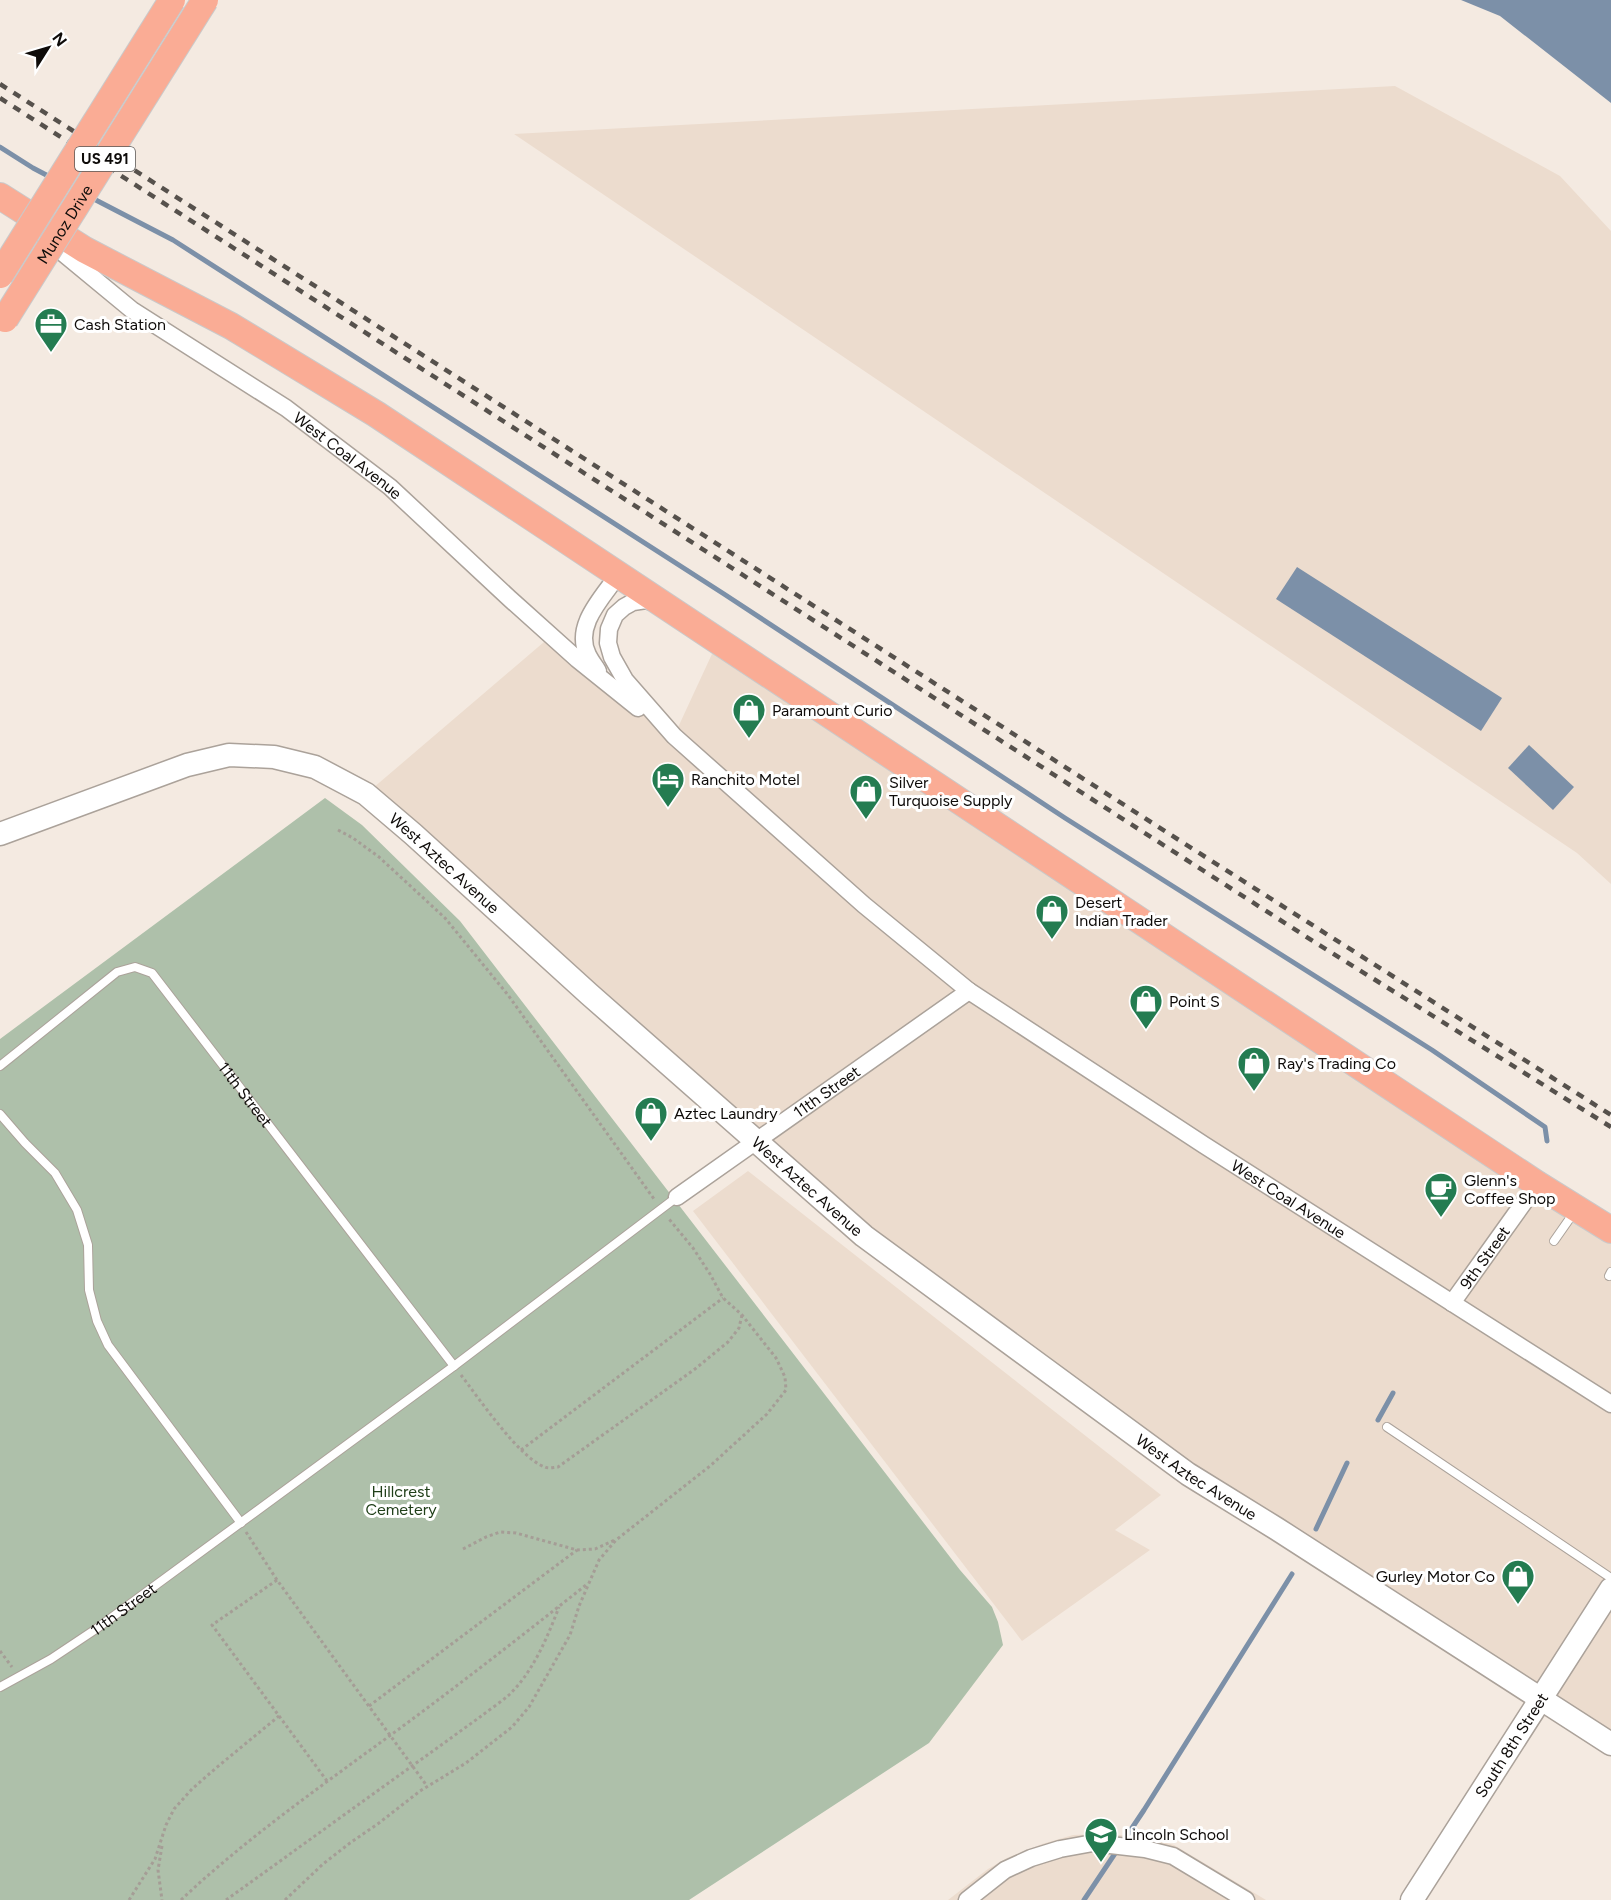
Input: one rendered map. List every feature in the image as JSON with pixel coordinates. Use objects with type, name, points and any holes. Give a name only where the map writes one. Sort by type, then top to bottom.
[{"type":"main road","name":"Munoz Drive","points":[[0,275],[172,0]]},
{"type":"main road","name":"Munoz Drive","points":[[2,323],[205,0]]},
{"type":"main road","points":[[0,196],[85,250],[231,326],[357,403],[1537,1184],[1611,1230]]},
{"type":"main road","name":"West Aztec Avenue","points":[[0,834],[187,765],[230,755],[274,757],[315,766],[366,794],[864,1236],[1188,1474],[1287,1535],[1611,1744]]},
{"type":"main road","name":"South 8th Street","points":[[1412,1900],[1611,1589]]},
{"type":"street","name":"West Coal Avenue","points":[[0,201],[132,310],[286,408],[390,487],[577,659],[674,736],[864,905],[969,991],[1204,1145],[1611,1404]]},
{"type":"street","points":[[604,680],[587,654],[584,632],[591,613],[618,574]]},
{"type":"street","points":[[665,606],[646,600],[633,602],[624,607],[615,615],[609,629],[608,644],[612,657],[625,680],[674,736]]},
{"type":"street","name":"11th Street","points":[[677,1197],[969,991]]},
{"type":"street","name":"9th Street","points":[[1452,1303],[1537,1184]]},
{"type":"street","points":[[967,1900],[1005,1870],[1031,1858],[1060,1849],[1093,1843],[1145,1849],[1173,1856],[1246,1900]]},
{"type":"lane","name":"11th Street","points":[[0,1066],[117,972],[135,967],[152,973],[454,1366]]},
{"type":"lane","points":[[0,1114],[55,1173],[76,1210],[88,1245],[89,1290],[97,1321],[108,1345],[241,1523]]},
{"type":"lane","name":"11th Street","points":[[0,1687],[51,1659],[96,1629],[454,1366],[677,1197]]},
{"type":"lane","points":[[1554,1241],[1577,1209]]},
{"type":"lane","points":[[1387,1427],[1611,1578]]},
{"type":"path","points":[[285,1900],[323,1864],[428,1786],[466,1763],[513,1728],[529,1707],[570,1635],[588,1583],[599,1560],[616,1540],[710,1466],[767,1414],[786,1390],[785,1377],[776,1358],[742,1315],[723,1298],[693,1248],[661,1209],[508,995],[445,918],[379,857],[338,830]]},
{"type":"path","points":[[521,1450],[723,1298]]},
{"type":"path","points":[[454,1366],[521,1450],[546,1468],[558,1467],[695,1369],[728,1342],[739,1328],[742,1315]]},
{"type":"path","points":[[241,1523],[277,1580],[428,1786]]},
{"type":"path","points":[[463,1550],[486,1536],[500,1532],[516,1533],[576,1550],[594,1549],[616,1540]]},
{"type":"path","points":[[369,1706],[576,1550]]},
{"type":"path","points":[[277,1580],[212,1625],[327,1781]]},
{"type":"path","points":[[181,1900],[246,1843],[498,1655],[588,1583]]},
{"type":"path","points":[[226,1900],[510,1694],[525,1676],[543,1646],[560,1606]]},
{"type":"path","points":[[0,1651],[19,1676]]},
{"type":"path","points":[[162,1900],[158,1870],[166,1825],[174,1809],[192,1789],[279,1716]]},
{"type":"path","points":[[129,1900],[155,1859],[163,1838]]},
{"type":"shaded area","points":[[1395,86],[1560,176],[1611,231],[1611,884],[1577,853],[514,134]]},
{"type":"shaded area","points":[[551,636],[864,905],[674,736],[718,641],[1611,1230],[1611,1744],[1277,1529],[864,1236],[366,794]]},
{"type":"shaded area","points":[[748,1171],[1161,1495],[1115,1530],[1150,1550],[1022,1641],[693,1211]]},
{"type":"shaded area","name":"Lincoln School","points":[[1073,1835],[1139,1836],[1174,1845],[1266,1900],[948,1900],[988,1869],[1007,1858]]},
{"type":"green space","name":"Hillcrest Cemetery","points":[[325,798],[362,825],[460,921],[960,1570],[992,1607],[998,1622],[1003,1645],[929,1743],[689,1900],[0,1900],[0,1039]]},
{"type":"water","points":[[1461,0],[1611,0],[1611,103],[1500,16]]},
{"type":"water","points":[[1297,567],[1502,698],[1481,731],[1276,599]]},
{"type":"water","points":[[1529,745],[1574,787],[1553,810],[1508,768]]},
{"type":"waterway","points":[[0,147],[52,178]]},
{"type":"waterway","points":[[90,197],[173,240],[724,594],[1065,818],[1432,1050],[1545,1127],[1547,1141]]},
{"type":"waterway","points":[[1378,1420],[1393,1393]]},
{"type":"waterway","points":[[1316,1529],[1347,1463]]},
{"type":"waterway","points":[[1084,1900],[1144,1810],[1292,1574]]},
{"type":"railway","points":[[0,84],[1611,1115]]},
{"type":"railway","points":[[0,98],[1316,943],[1611,1127]]},
{"type":"place","name":"Cash Station","points":[[51,353]]},
{"type":"place","name":"Paramount Curio","points":[[749,739]]},
{"type":"place","name":"Ranchito Motel","points":[[668,808]]},
{"type":"place","name":"Silver Turquoise Supply","points":[[866,820]]},
{"type":"place","name":"Desert Indian Trader","points":[[1052,940]]},
{"type":"place","name":"Point S","points":[[1146,1030]]},
{"type":"place","name":"Ray's Trading Co","points":[[1254,1092]]},
{"type":"place","name":"Aztec Laundry","points":[[651,1142]]},
{"type":"place","name":"Glenn's Coffee Shop","points":[[1441,1218]]},
{"type":"place","name":"Gurley Motor Co","points":[[1518,1605]]},
{"type":"place","name":"Lincoln School","points":[[1101,1863]]}]
